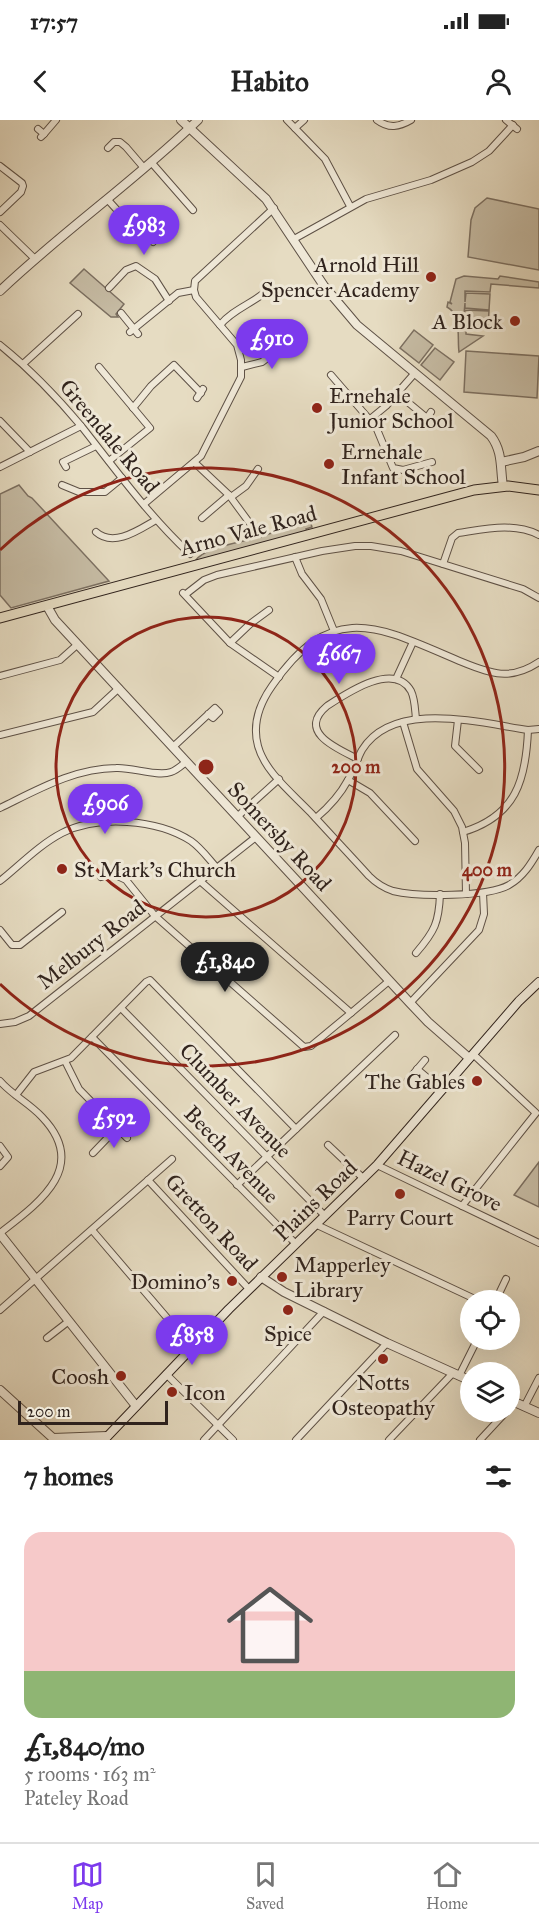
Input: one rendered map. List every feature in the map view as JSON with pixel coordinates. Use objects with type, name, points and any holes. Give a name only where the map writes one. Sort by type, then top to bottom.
[{"type":"main road","name":"Arno Vale Road","points":[[0,618],[474,490],[505,486],[539,490]]},
{"type":"main road","name":"Plains Road","points":[[105,1438],[249,1288],[364,1179],[539,982]]},
{"type":"street","points":[[38,129],[43,135],[56,120]]},
{"type":"street","points":[[181,120],[230,163],[274,208],[313,271],[348,316],[371,338],[491,436],[498,446],[505,486]]},
{"type":"street","points":[[0,291],[34,258],[108,200],[198,120]]},
{"type":"street","points":[[287,120],[329,163],[350,206]]},
{"type":"street","points":[[295,128],[304,120]]},
{"type":"street","points":[[377,120],[391,126],[404,124],[411,120]]},
{"type":"street","points":[[294,238],[350,206],[375,195],[419,184],[466,165],[489,151],[515,127],[506,120]]},
{"type":"street","points":[[108,148],[114,142],[122,143],[144,168]]},
{"type":"street","points":[[151,162],[193,210]]},
{"type":"street","points":[[0,166],[23,186],[21,192],[0,212]]},
{"type":"street","points":[[108,200],[127,221],[153,238]]},
{"type":"street","points":[[144,504],[195,463],[202,454],[236,388],[242,367],[237,345],[198,299],[194,290],[195,281],[274,208]]},
{"type":"street","points":[[0,225],[34,258]]},
{"type":"street","points":[[110,288],[114,278],[129,268],[138,266],[155,279],[169,301]]},
{"type":"street","points":[[220,325],[227,317],[264,297],[269,289]]},
{"type":"street","points":[[121,313],[134,331],[180,292],[194,290]]},
{"type":"street","points":[[23,364],[74,321],[78,314]]},
{"type":"street","points":[[242,367],[262,362],[290,342]]},
{"type":"street","name":"Greendale Road","points":[[0,345],[23,364],[81,426],[156,520],[188,550]]},
{"type":"street","points":[[133,408],[151,386],[177,363],[200,393]]},
{"type":"street","points":[[99,367],[156,433]]},
{"type":"street","points":[[369,420],[398,394],[414,374]]},
{"type":"street","points":[[331,375],[381,436],[393,468],[403,471],[432,462]]},
{"type":"street","points":[[398,394],[427,418],[431,412]]},
{"type":"street","points":[[0,421],[30,452]]},
{"type":"street","points":[[0,467],[81,426]]},
{"type":"street","points":[[109,461],[150,428]]},
{"type":"street","points":[[66,467],[63,462],[96,446]]},
{"type":"street","points":[[501,462],[525,457],[539,451]]},
{"type":"street","points":[[195,463],[230,496],[254,529]]},
{"type":"street","points":[[207,517],[255,478],[258,469]]},
{"type":"street","points":[[66,485],[79,492],[105,492],[122,478]]},
{"type":"street","points":[[91,539],[98,533],[111,538],[129,535],[156,520]]},
{"type":"street","points":[[443,564],[452,538],[458,533],[495,528],[518,528],[539,535]]},
{"type":"street","points":[[279,677],[230,643],[184,593],[212,576],[339,548],[370,546],[401,551],[523,589],[539,598]]},
{"type":"street","points":[[295,557],[302,574],[321,599],[334,631]]},
{"type":"street","name":"Somersby Road","points":[[47,606],[55,620],[389,981],[428,1022],[471,1056]]},
{"type":"street","points":[[230,643],[250,624],[269,613]]},
{"type":"street","points":[[539,662],[510,674],[492,674],[382,631],[350,627],[319,638],[304,649],[279,677],[260,707],[256,728],[261,755],[279,779],[379,884],[401,892],[483,893],[502,888],[519,878],[530,866],[539,850]]},
{"type":"street","points":[[396,679],[413,642]]},
{"type":"street","points":[[0,676],[60,660],[78,644]]},
{"type":"street","points":[[358,759],[323,740],[317,729],[319,715],[331,703],[377,679],[385,677],[396,679],[412,692],[417,719]]},
{"type":"street","points":[[0,735],[93,712],[118,688]]},
{"type":"street","points":[[173,747],[208,714]]},
{"type":"street","points":[[316,818],[334,801],[365,747],[375,735],[387,727],[417,719],[458,720],[528,730],[539,729]]},
{"type":"street","points":[[458,720],[455,746],[479,771]]},
{"type":"street","points":[[403,722],[417,769],[454,811],[463,832],[466,894]]},
{"type":"street","points":[[463,832],[491,821],[508,803],[524,771],[528,730]]},
{"type":"street","points":[[0,808],[67,777],[86,771],[123,768],[167,773],[186,762]]},
{"type":"street","points":[[238,816],[279,779]]},
{"type":"street","points":[[348,780],[370,793],[415,841]]},
{"type":"street","points":[[0,881],[63,833],[84,826],[101,824],[143,825],[176,833],[196,845],[216,867]]},
{"type":"street","name":"Melbury Road","points":[[0,1024],[19,1021],[29,1016],[256,837]]},
{"type":"street","points":[[101,877],[111,873],[126,880],[155,916],[306,1047],[311,1046],[389,981]]},
{"type":"street","points":[[200,880],[351,1013]]},
{"type":"street","points":[[410,1003],[479,930],[484,914],[483,893]]},
{"type":"street","points":[[416,953],[429,938],[436,925],[439,916],[440,894]]},
{"type":"street","points":[[0,930],[12,945],[20,945],[62,912]]},
{"type":"street","points":[[16,1095],[34,1072],[65,1061],[146,982],[150,981],[296,1129]]},
{"type":"street","name":"Clumber Avenue","points":[[121,1008],[325,1216]]},
{"type":"street","points":[[237,1185],[395,1035]]},
{"type":"street","name":"Beech Avenue","points":[[92,1036],[296,1244]]},
{"type":"street","points":[[462,1206],[536,1113],[471,1056]]},
{"type":"street","points":[[408,1080],[424,1060]]},
{"type":"street","points":[[65,1061],[79,1089],[127,1138]]},
{"type":"street","points":[[417,1069],[442,1090]]},
{"type":"street","points":[[1,1084],[42,1117],[55,1134],[62,1152],[61,1166],[46,1195],[0,1234],[136,1406]]},
{"type":"street","points":[[93,1153],[117,1128]]},
{"type":"street","points":[[328,1145],[364,1179]]},
{"type":"street","points":[[0,1146],[12,1159],[0,1166]]},
{"type":"street","points":[[0,1310],[172,1160]]},
{"type":"street","name":"Hazel Grove","points":[[377,1165],[539,1243]]},
{"type":"street","name":"Gretton Road","points":[[148,1180],[249,1288]]},
{"type":"street","points":[[316,1225],[460,1292]]},
{"type":"street","points":[[92,1230],[192,1347]]},
{"type":"street","points":[[261,1277],[278,1289],[460,1376]]},
{"type":"street","points":[[501,1290],[506,1279]]},
{"type":"street","points":[[204,1440],[324,1311]]},
{"type":"street","points":[[47,1338],[69,1321]]},
{"type":"street","points":[[296,1440],[387,1343]]},
{"type":"street","points":[[389,1440],[456,1374],[471,1350]]},
{"type":"street","points":[[166,1374],[233,1440]]},
{"type":"street","points":[[524,1407],[539,1378]]},
{"type":"street","points":[[0,1390],[54,1439],[105,1438]]},
{"type":"street","points":[[520,1406],[539,1413]]},
{"type":"street","points":[[480,1440],[497,1422]]},
{"type":"shaded area","points":[[487,198],[539,209],[539,270],[468,257],[471,220],[475,208]]},
{"type":"shaded area","points":[[84,269],[124,304],[116,314],[118,317],[111,317],[70,283]]},
{"type":"shaded area","points":[[464,276],[498,279],[500,276],[539,282],[539,288],[491,284],[490,292],[465,291],[465,302],[466,293],[490,294],[489,310],[465,308],[465,303],[463,325],[465,310],[489,311],[488,326],[466,325],[466,334],[483,336],[459,352],[457,321],[455,315],[447,307],[448,302],[452,304],[450,302],[456,279]]},
{"type":"shaded area","points":[[414,330],[433,345],[419,363],[400,348]]},
{"type":"shaded area","points":[[435,348],[454,362],[440,380],[421,365]]},
{"type":"shaded area","points":[[466,351],[539,356],[537,398],[464,392]]},
{"type":"shaded area","points":[[19,485],[109,581],[11,608],[0,595],[0,494]]},
{"type":"shaded area","points":[[310,521],[312,527],[306,529],[307,531],[195,561],[216,548],[260,537]]},
{"type":"shaded area","points":[[539,1162],[539,1207],[514,1195]]},
{"type":"place","name":"Arnold Hill Spencer Academy","points":[[431,277]]},
{"type":"place","name":"A Block","points":[[515,321]]},
{"type":"place","name":"Ernehale Junior School","points":[[317,408]]},
{"type":"place","name":"Ernehale Infant School","points":[[329,464]]},
{"type":"place","name":"St Mark's Church","points":[[62,869]]},
{"type":"place","name":"The Gables","points":[[477,1081]]},
{"type":"place","name":"Parry Court","points":[[400,1194]]},
{"type":"place","name":"Mapperley Library","points":[[282,1277]]},
{"type":"place","name":"Domino's","points":[[232,1281]]},
{"type":"place","name":"Spice","points":[[288,1310]]},
{"type":"place","name":"Notts Osteopathy","points":[[383,1359]]},
{"type":"place","name":"Coosh","points":[[121,1376]]},
{"type":"place","name":"Icon","points":[[172,1392]]}]
